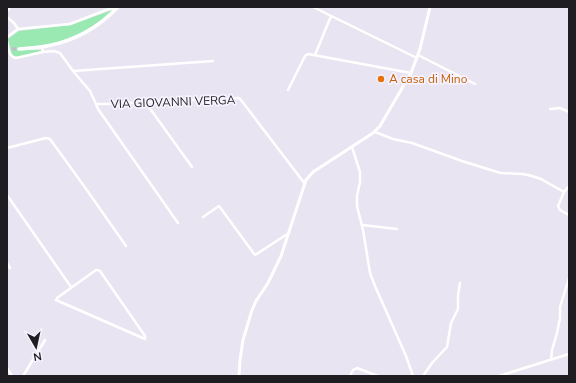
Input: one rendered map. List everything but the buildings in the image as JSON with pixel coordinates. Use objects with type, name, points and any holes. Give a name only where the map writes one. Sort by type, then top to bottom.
[{"type":"main road","points":[[19,49],[42,47],[62,42],[81,34],[104,20],[118,7]]},
{"type":"street","points":[[7,11],[10,7]]},
{"type":"street","points":[[7,37],[18,29],[70,24],[118,7]]},
{"type":"street","points":[[313,7],[475,84]]},
{"type":"street","points":[[239,376],[243,340],[253,308],[279,262],[308,177],[313,172],[375,132],[380,126],[411,73],[418,57],[430,7]]},
{"type":"street","points":[[315,55],[331,16]]},
{"type":"street","points":[[7,17],[18,29]]},
{"type":"street","points":[[7,42],[10,54],[14,58],[43,52],[57,52],[89,89],[97,109],[178,223]]},
{"type":"street","points":[[42,47],[43,52]]},
{"type":"street","points":[[288,90],[305,55],[308,54],[411,73]]},
{"type":"street","points":[[73,71],[213,61]]},
{"type":"street","name":"VIA GIOVANNI VERGA","points":[[96,104],[239,98],[305,184]]},
{"type":"street","points":[[146,102],[192,167]]},
{"type":"street","points":[[550,109],[560,108],[569,112]]},
{"type":"street","points":[[375,132],[501,173],[532,176],[545,181],[564,192]]},
{"type":"street","points":[[7,148],[44,139],[50,139],[126,246]]},
{"type":"street","points":[[352,147],[360,172],[357,200],[368,264],[373,282],[406,356],[413,376]]},
{"type":"street","points":[[569,186],[564,192],[558,207],[569,215]]},
{"type":"street","points":[[7,195],[71,287]]},
{"type":"street","points":[[204,217],[219,206],[254,255],[289,232]]},
{"type":"street","points":[[362,225],[397,229]]},
{"type":"street","points":[[7,263],[10,268]]},
{"type":"street","points":[[96,270],[99,270],[145,338],[56,300],[71,287],[96,270]]},
{"type":"street","points":[[551,360],[560,318],[560,310],[569,278]]},
{"type":"street","points":[[423,376],[432,363],[447,347],[451,323],[458,309],[460,283]]},
{"type":"street","points":[[23,376],[44,340]]},
{"type":"street","points":[[499,376],[569,354]]},
{"type":"street","points":[[7,368],[12,376]]},
{"type":"street","points":[[350,376],[353,370],[357,368],[378,376]]},
{"type":"green space","points":[[112,10],[99,22],[75,36],[49,44],[18,48],[19,50],[41,51],[16,57],[12,55],[8,39],[19,31],[71,25]]},
{"type":"tunnel","points":[[7,49],[19,49]]},
{"type":"place","name":"A casa di Mino","points":[[381,79]]}]
